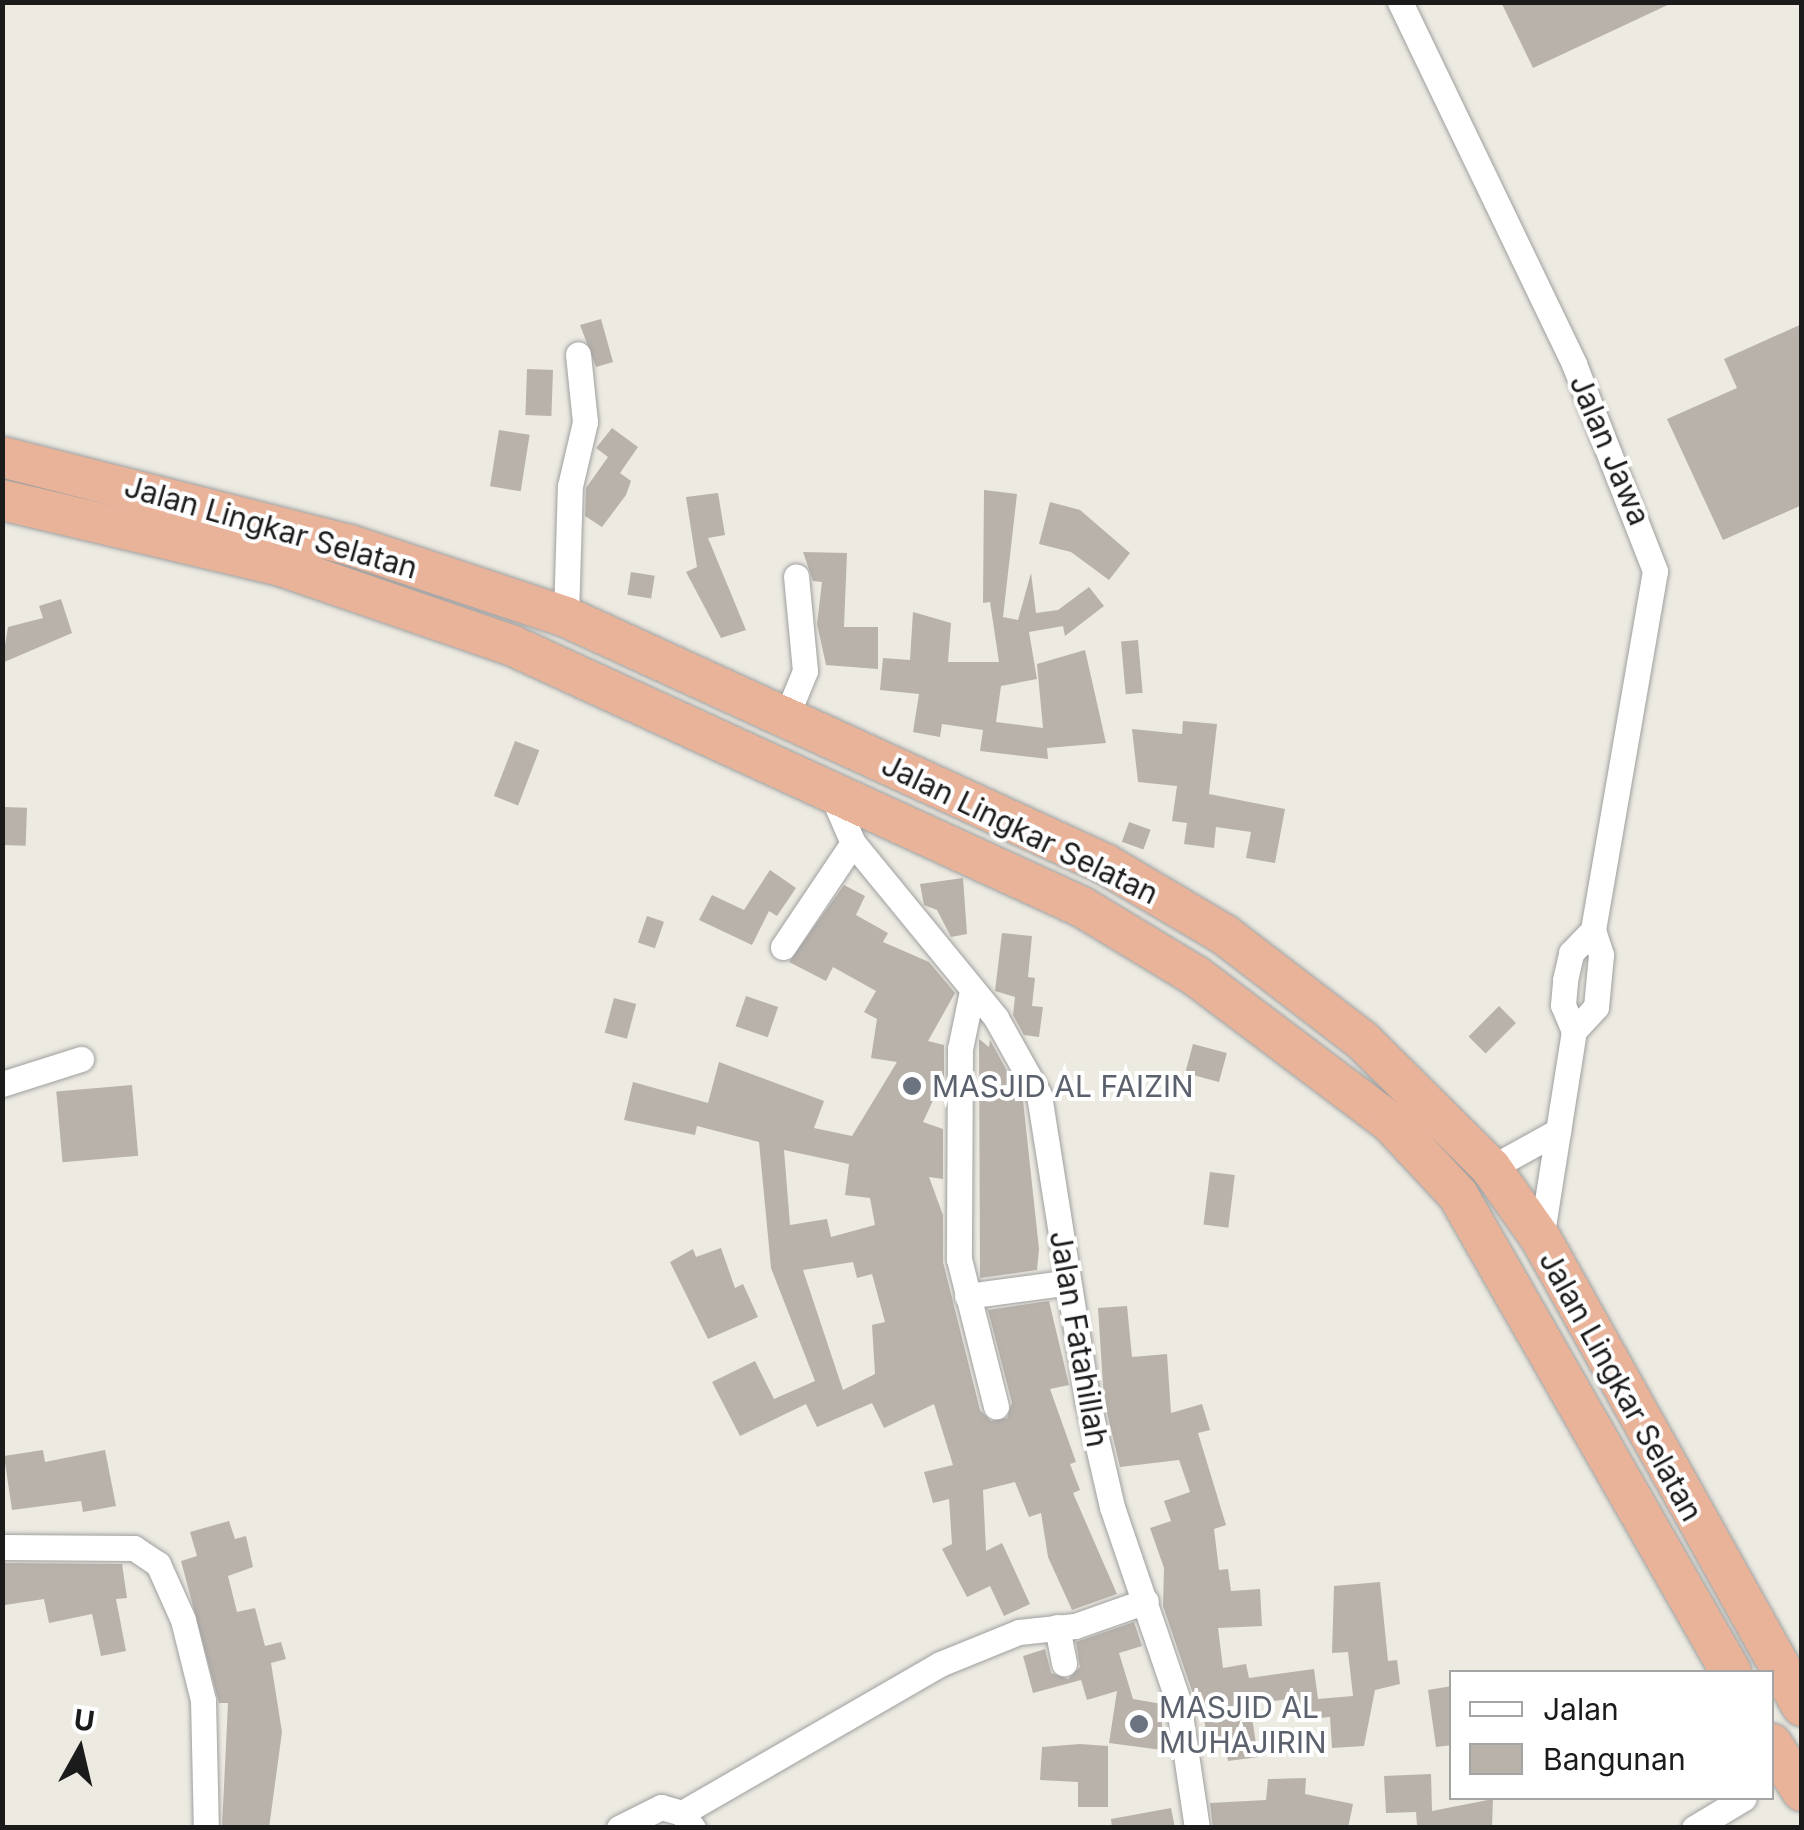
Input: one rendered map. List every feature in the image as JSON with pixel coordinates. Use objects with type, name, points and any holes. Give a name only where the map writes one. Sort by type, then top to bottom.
[{"type":"highway","name":"Jalan Lingkar Selatan","points":[[15,460],[331,539],[566,617],[1105,864],[1225,935],[1413,1088],[1491,1168],[1540,1239],[1802,1706]]},
{"type":"highway","points":[[11,502],[15,460]]},
{"type":"highway","name":"Jalan Lingkar Selatan","points":[[11,502],[281,566],[513,646],[1082,906],[1196,976],[1390,1122],[1458,1195],[1730,1670]]},
{"type":"highway","points":[[1390,1122],[1413,1088]]},
{"type":"street","name":"Jalan Jawa","points":[[1400,2],[1574,364],[1655,572],[1593,930],[1601,955],[1596,1007],[1574,1031],[1540,1239]]},
{"type":"street","points":[[566,617],[570,486],[585,422],[578,354]]},
{"type":"street","points":[[786,717],[805,670],[796,576]]},
{"type":"street","name":"Jalan Fatahillah","points":[[828,787],[853,843],[996,1018],[1046,1116],[1063,1284],[1108,1489],[1178,1700],[1197,1828]]},
{"type":"street","points":[[783,947],[853,843]]},
{"type":"street","points":[[972,991],[961,1026],[958,1259],[996,1406]]},
{"type":"street","points":[[2,1084],[80,1059]]},
{"type":"street","points":[[1491,1168],[1558,1131]]},
{"type":"street","points":[[967,1296],[1063,1284]]},
{"type":"street","points":[[2,1547],[134,1548],[158,1564],[184,1620],[203,1700],[206,1828]]},
{"type":"street","points":[[620,1828],[661,1807],[687,1820],[922,1673],[1018,1632],[1057,1628],[1146,1601]]},
{"type":"street","points":[[1057,1628],[1064,1664]]},
{"type":"street","points":[[1694,1828],[1741,1800]]},
{"type":"building","points":[[1501,2],[1674,2],[1533,68]]},
{"type":"building","points":[[601,319],[613,362],[596,367],[580,325]]},
{"type":"building","points":[[1802,324],[1802,505],[1723,540],[1667,419],[1737,388],[1724,359]]},
{"type":"building","points":[[527,369],[553,370],[551,416],[525,415]]},
{"type":"building","points":[[612,428],[638,447],[620,473],[631,481],[626,495],[602,527],[585,516],[586,488],[608,457],[596,448]]},
{"type":"building","points":[[499,430],[530,435],[521,491],[490,486]]},
{"type":"building","points":[[984,490],[1017,494],[1003,617],[1018,620],[1031,573],[1036,613],[1058,610],[1089,587],[1104,606],[1065,636],[1063,626],[1029,632],[1037,679],[1001,686],[996,722],[1043,728],[1037,664],[1085,650],[1106,743],[1047,748],[1048,759],[980,751],[983,730],[942,724],[940,737],[913,732],[919,694],[880,690],[883,658],[910,660],[913,612],[951,623],[948,662],[999,662],[990,602],[983,603]]},
{"type":"building","points":[[718,493],[725,535],[708,538],[746,630],[721,638],[686,572],[697,567],[686,497]]},
{"type":"building","points":[[1050,502],[1080,510],[1130,553],[1109,580],[1071,552],[1039,544]]},
{"type":"building","points":[[803,552],[847,553],[844,627],[878,627],[878,669],[826,665],[817,624],[822,582],[813,581]]},
{"type":"building","points":[[631,572],[655,576],[651,598],[627,595]]},
{"type":"building","points":[[61,599],[72,633],[2,663],[8,627],[43,618],[39,606]]},
{"type":"building","points":[[1138,640],[1143,693],[1126,694],[1121,641]]},
{"type":"building","points":[[1183,721],[1217,724],[1209,794],[1285,809],[1275,863],[1246,858],[1251,832],[1216,827],[1214,848],[1184,844],[1187,823],[1172,821],[1177,786],[1138,782],[1132,729],[1182,734]]},
{"type":"building","points":[[515,741],[539,750],[518,805],[494,796]]},
{"type":"building","points":[[2,807],[27,808],[26,846],[2,845]]},
{"type":"building","points":[[1129,822],[1151,830],[1143,850],[1122,842]]},
{"type":"building","points":[[770,870],[796,888],[777,916],[769,911],[752,945],[699,920],[712,895],[744,910]]},
{"type":"building","points":[[963,878],[967,934],[951,937],[937,910],[924,905],[920,884]]},
{"type":"building","points":[[844,885],[865,896],[856,915],[888,933],[883,942],[929,962],[955,993],[928,1041],[944,1045],[944,1077],[923,1122],[943,1129],[943,1179],[929,1177],[943,1215],[943,1262],[980,1410],[991,1421],[1007,1418],[1012,1403],[988,1310],[1049,1301],[1069,1385],[1050,1389],[1076,1462],[1070,1464],[1080,1490],[1073,1493],[1117,1594],[1072,1610],[1048,1557],[1041,1513],[1029,1517],[1015,1482],[983,1490],[986,1551],[1002,1543],[1030,1604],[1004,1616],[990,1586],[967,1597],[942,1549],[952,1544],[949,1499],[933,1503],[924,1472],[953,1465],[934,1404],[884,1428],[872,1403],[817,1427],[806,1404],[740,1436],[712,1382],[755,1361],[774,1399],[815,1381],[771,1268],[759,1142],[697,1126],[695,1135],[624,1120],[633,1082],[708,1103],[719,1062],[824,1101],[814,1128],[852,1136],[897,1062],[871,1058],[877,1019],[864,1012],[876,991],[833,967],[826,981],[789,962]],"holes":[[[784,1150],[849,1164],[845,1195],[870,1198],[875,1225],[831,1237],[827,1219],[790,1225]],[[853,1262],[857,1278],[872,1274],[885,1322],[872,1325],[875,1374],[843,1390],[803,1270]]]},
{"type":"building","points":[[647,916],[664,922],[655,948],[638,942]]},
{"type":"building","points":[[1002,933],[1032,936],[1028,977],[1035,978],[1032,1006],[1043,1007],[1039,1037],[1024,1035],[1013,1015],[1015,997],[995,991]]},
{"type":"building","points":[[746,996],[778,1007],[768,1037],[736,1026]]},
{"type":"building","points":[[614,998],[636,1004],[627,1039],[605,1033]]},
{"type":"building","points":[[1499,1006],[1516,1023],[1486,1053],[1469,1036]]},
{"type":"building","points":[[979,1039],[989,1047],[990,1040],[1023,1100],[1039,1249],[1037,1270],[980,1278]]},
{"type":"building","points":[[1193,1044],[1227,1053],[1219,1082],[1185,1073]]},
{"type":"building","points":[[132,1085],[138,1156],[62,1162],[56,1092]]},
{"type":"building","points":[[1210,1172],[1235,1175],[1228,1228],[1204,1225]]},
{"type":"building","points":[[721,1248],[735,1288],[743,1284],[758,1317],[708,1339],[670,1262],[693,1249],[696,1257]]},
{"type":"building","points":[[1127,1306],[1132,1357],[1167,1354],[1171,1413],[1202,1404],[1210,1430],[1198,1433],[1226,1525],[1214,1529],[1219,1570],[1228,1569],[1231,1591],[1260,1589],[1262,1626],[1218,1628],[1223,1668],[1246,1664],[1249,1678],[1314,1669],[1318,1699],[1353,1696],[1348,1652],[1332,1653],[1334,1586],[1380,1582],[1388,1661],[1397,1660],[1400,1684],[1375,1690],[1364,1746],[1332,1748],[1330,1717],[1298,1720],[1297,1698],[1250,1704],[1258,1757],[1228,1761],[1225,1741],[1208,1744],[1200,1693],[1193,1694],[1163,1606],[1164,1568],[1150,1528],[1171,1521],[1164,1501],[1190,1492],[1179,1460],[1120,1467],[1104,1400],[1098,1308]]},
{"type":"building","points":[[43,1450],[45,1462],[105,1450],[116,1506],[83,1512],[81,1501],[12,1510],[4,1456]]},
{"type":"building","points":[[229,1521],[235,1539],[246,1536],[253,1567],[228,1576],[237,1612],[255,1608],[265,1646],[281,1642],[286,1659],[271,1663],[282,1732],[269,1828],[222,1828],[228,1703],[219,1703],[181,1561],[197,1556],[190,1532]]},
{"type":"building","points":[[2,1563],[122,1564],[127,1598],[116,1599],[126,1651],[101,1656],[92,1614],[49,1623],[44,1599],[5,1605]]},
{"type":"building","points":[[1134,1622],[1142,1646],[1119,1653],[1133,1699],[1162,1704],[1162,1750],[1109,1743],[1117,1691],[1087,1700],[1081,1680],[1033,1693],[1023,1656],[1045,1649],[1051,1673],[1068,1679],[1080,1667],[1076,1642]]},
{"type":"building","points":[[1449,1686],[1449,1745],[1436,1747],[1428,1690]]},
{"type":"building","points":[[1108,1746],[1108,1807],[1078,1807],[1078,1782],[1040,1780],[1042,1747]]},
{"type":"building","points":[[1431,1774],[1432,1811],[1493,1800],[1492,1827],[1417,1825],[1416,1812],[1386,1813],[1384,1776]]},
{"type":"building","points":[[1306,1778],[1305,1794],[1353,1804],[1348,1828],[1213,1828],[1210,1803],[1266,1800],[1268,1779]]},
{"type":"building","points":[[1171,1808],[1175,1828],[1112,1828],[1111,1819]]},
{"type":"place","name":"MASJID AL FAIZIN","points":[[912,1086]]},
{"type":"place","name":"MASJID AL MUHAJIRIN","points":[[1139,1724]]}]
